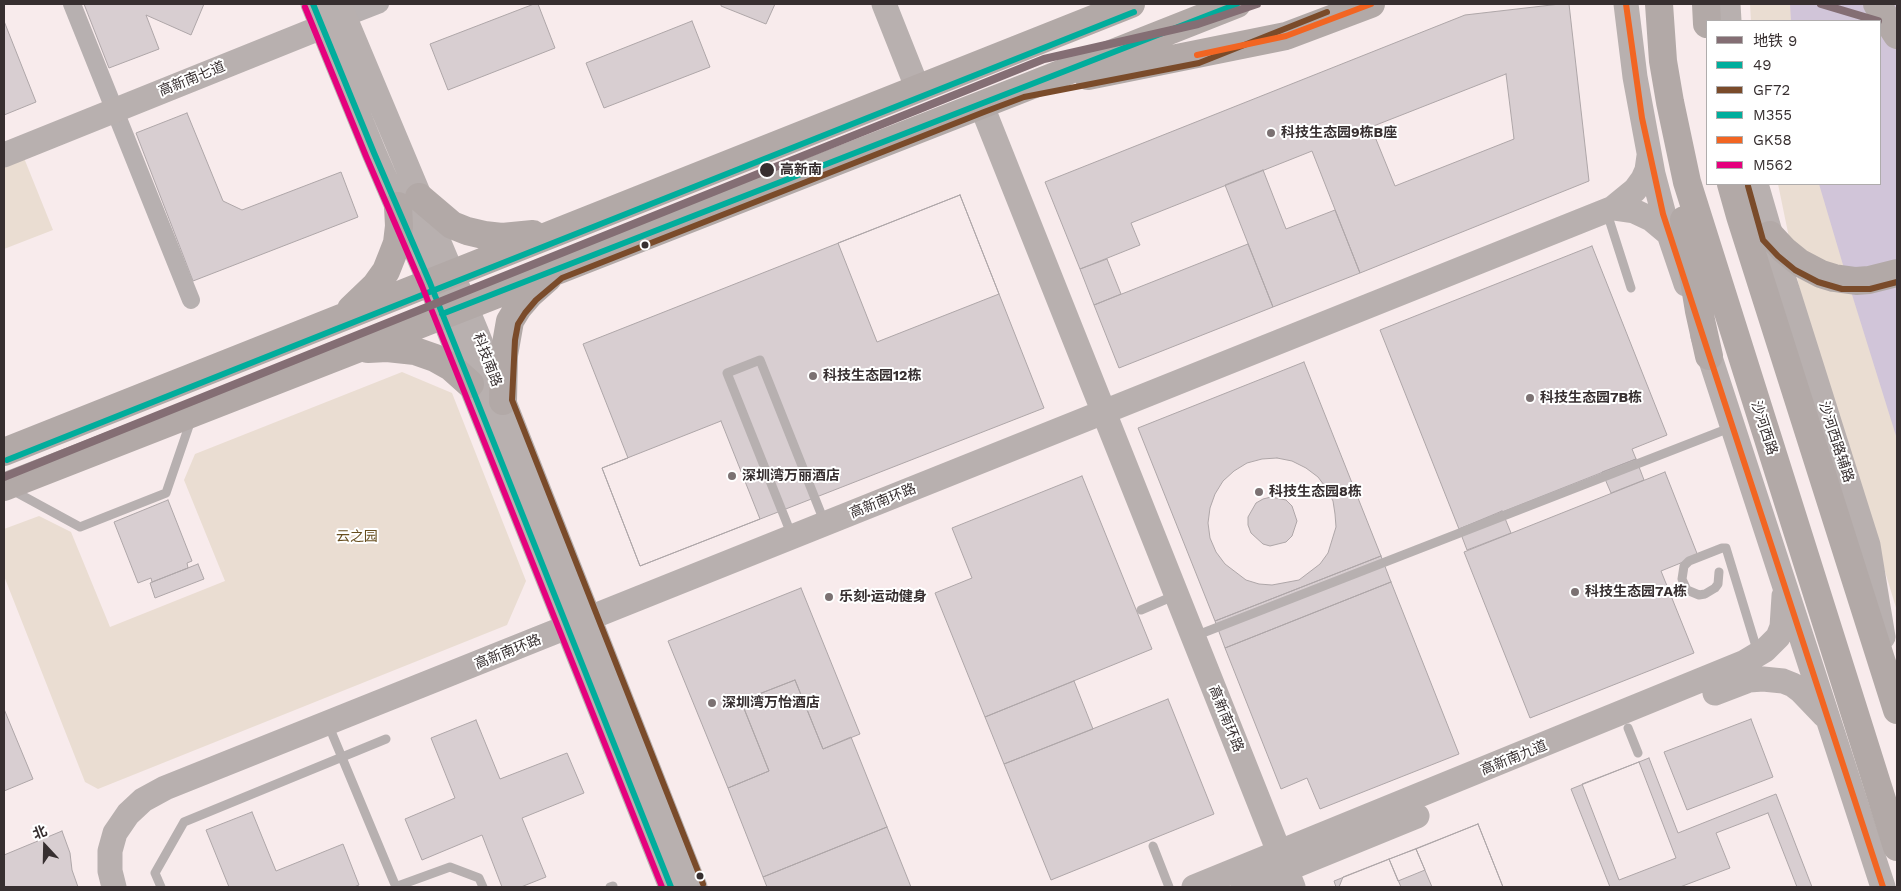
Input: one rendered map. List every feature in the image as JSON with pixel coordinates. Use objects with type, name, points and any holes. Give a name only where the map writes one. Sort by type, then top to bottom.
[{"type":"main road","points":[[5,486],[1237,4]]},
{"type":"main road","points":[[1197,55],[1324,4]]},
{"type":"main road","points":[[1022,89],[1286,36],[1371,4]]},
{"type":"main road","name":"沙河西路","points":[[1658,4],[1663,61],[1670,102],[1677,140],[1697,216],[1897,847]]},
{"type":"main road","points":[[1706,4],[1707,20]]},
{"type":"main road","points":[[1877,4],[1897,35]]},
{"type":"main road","points":[[4,452],[1121,7]]},
{"type":"main road","points":[[1670,102],[1686,235],[1709,356]]},
{"type":"main road","points":[[1731,185],[1897,708]]},
{"type":"main road","points":[[339,319],[376,285],[386,271],[397,243],[399,226],[409,202],[467,231],[484,236],[510,236],[573,226]]},
{"type":"main road","points":[[1770,235],[1800,263],[1821,274],[1843,280],[1869,280],[1897,273]]},
{"type":"main road","points":[[503,401],[504,355],[510,321],[530,294],[557,270]]},
{"type":"main road","points":[[352,350],[387,348],[415,351],[435,358],[451,367],[470,384]]},
{"type":"street","points":[[72,4],[191,300]]},
{"type":"street","name":"科技南路","points":[[313,4],[335,16],[454,310],[503,401],[578,624],[671,887]]},
{"type":"street","name":"高新南七道","points":[[4,155],[335,16],[380,4]]},
{"type":"street","points":[[884,4],[917,87]]},
{"type":"street","points":[[1626,4],[1635,77],[1649,156],[1670,234],[1883,887]]},
{"type":"street","points":[[1728,4],[1729,20]]},
{"type":"street","name":"高新南环路","points":[[981,104],[1286,870]]},
{"type":"street","points":[[1103,411],[1609,209],[1635,190],[1643,180],[1649,156]]},
{"type":"street","name":"沙河西路辅路","points":[[1756,185],[1770,235],[1866,538],[1897,708]]},
{"type":"street","points":[[1609,209],[1634,211],[1651,219],[1670,234]]},
{"type":"street","name":"科技南路","points":[[454,310],[470,384],[695,887]]},
{"type":"street","name":"高新南环路","points":[[114,887],[110,871],[110,851],[115,833],[128,814],[143,800],[165,788],[578,624],[1103,411]]},
{"type":"street","name":"高新南九道","points":[[1194,887],[1286,870],[1730,669],[1766,650],[1778,637],[1782,627],[1785,584]]},
{"type":"street","name":"高新南九道","points":[[1243,887],[1735,684],[1763,678],[1783,681],[1792,685],[1810,699],[1828,719]]},
{"type":"lane","points":[[1609,209],[1631,288]]},
{"type":"lane","points":[[792,537],[728,373],[760,360],[825,524]]},
{"type":"lane","points":[[5,486],[80,527],[166,494],[194,412]]},
{"type":"lane","points":[[1193,637],[1732,426]]},
{"type":"lane","points":[[1719,572],[1715,588],[1705,594],[1699,595],[1687,590],[1682,579],[1682,572],[1689,561],[1726,548],[1758,654]]},
{"type":"lane","points":[[1141,610],[1177,595]]},
{"type":"lane","points":[[327,724],[396,887],[450,867],[479,878],[483,887]]},
{"type":"lane","points":[[1628,728],[1638,753]]},
{"type":"lane","points":[[161,887],[155,873],[184,822],[386,739]]},
{"type":"lane","points":[[1153,846],[1169,887]]},
{"type":"green space","points":[[1750,4],[1897,4],[1897,611],[1801,296],[1778,185],[1881,185],[1881,20],[1751,20]]},
{"type":"green space","points":[[24,158],[53,230],[4,249],[4,166]]},
{"type":"green space","name":"云之园","points":[[402,372],[452,393],[526,581],[507,625],[98,789],[85,782],[4,576],[4,529],[39,516],[71,532],[110,627],[225,581],[184,480],[195,454]]},
{"type":"shaded area","points":[[1790,4],[1897,4],[1897,439],[1819,185],[1881,185],[1881,20],[1791,20]]},
{"type":"building","points":[[84,4],[204,4],[191,35],[146,15],[159,49],[109,68]]},
{"type":"building","points":[[538,4],[555,48],[448,90],[430,44]]},
{"type":"building","points":[[721,4],[775,4],[766,24],[721,6]]},
{"type":"building","name":"科技生态园9栋B座","points":[[1569,4],[1589,181],[1360,273],[1312,151],[1131,223],[1140,245],[1080,269],[1045,182],[1465,15]],"holes":[[[1506,74],[1514,139],[1395,186],[1371,127]]]},
{"type":"building","points":[[4,21],[36,102],[4,115]]},
{"type":"building","points":[[692,21],[710,67],[604,108],[586,63]]},
{"type":"building","points":[[187,113],[223,201],[242,210],[341,172],[358,217],[193,281],[136,133]]},
{"type":"building","points":[[1263,170],[1286,229],[1335,210],[1360,273],[1273,307],[1225,185]]},
{"type":"building","points":[[960,195],[999,294],[877,342],[838,243]]},
{"type":"building","name":"科技生态园12栋","points":[[960,195],[1044,408],[640,566],[602,468],[628,458],[583,344]]},
{"type":"building","points":[[1248,244],[1273,307],[1119,368],[1094,305]]},
{"type":"building","name":"科技生态园7B栋","points":[[1592,246],[1667,435],[1632,449],[1636,459],[1459,529],[1380,330]]},
{"type":"building","points":[[1107,259],[1121,294],[1094,305],[1080,269]]},
{"type":"building","name":"科技生态园8栋","points":[[1304,362],[1381,556],[1215,621],[1138,428]]},
{"type":"building","points":[[721,421],[760,519],[640,566],[602,468]]},
{"type":"building","points":[[1277,458],[1292,461],[1306,468],[1318,477],[1333,501],[1336,527],[1328,553],[1320,564],[1299,580],[1272,585],[1246,580],[1225,564],[1216,552],[1210,538],[1208,523],[1210,508],[1215,494],[1223,481],[1247,463]],"holes":[[[1271,497],[1286,500],[1292,506],[1297,521],[1292,536],[1286,542],[1270,546],[1263,544],[1251,533],[1248,517],[1256,503],[1263,499]]]},
{"type":"building","points":[[1636,459],[1644,480],[1611,493],[1602,472]]},
{"type":"building","name":"科技生态园7A栋","points":[[1665,472],[1698,556],[1661,571],[1694,653],[1530,718],[1464,552]]},
{"type":"building","points":[[1082,476],[1152,649],[985,717],[935,593],[972,578],[952,528]]},
{"type":"building","points":[[168,500],[192,561],[187,563],[188,568],[152,582],[151,578],[138,583],[114,522]]},
{"type":"building","points":[[1502,511],[1511,533],[1467,550],[1459,529]]},
{"type":"building","points":[[1381,556],[1391,582],[1225,648],[1215,621]]},
{"type":"building","points":[[198,564],[204,579],[155,598],[150,583]]},
{"type":"building","points":[[1391,582],[1459,754],[1320,809],[1307,778],[1281,789],[1225,648]]},
{"type":"building","points":[[801,588],[860,734],[823,749],[795,680],[741,701],[769,771],[728,788],[668,641]]},
{"type":"building","points":[[795,680],[823,749],[851,737],[887,827],[763,877],[728,788],[769,771],[741,701]]},
{"type":"building","points":[[1074,681],[1093,729],[1004,764],[985,717]]},
{"type":"building","points":[[1168,699],[1214,814],[1051,880],[1004,764]]},
{"type":"building","points":[[4,709],[33,779],[4,791]]},
{"type":"building","points":[[1751,719],[1773,777],[1687,810],[1664,752]]},
{"type":"building","points":[[476,720],[500,779],[567,753],[584,793],[522,818],[546,877],[521,887],[502,887],[482,835],[422,860],[405,819],[455,798],[431,738]]},
{"type":"building","points":[[1649,758],[1678,833],[1776,794],[1812,887],[1610,887],[1571,789]]},
{"type":"building","points":[[1639,762],[1676,858],[1619,880],[1582,784]]},
{"type":"building","points":[[252,812],[276,871],[343,844],[359,885],[354,887],[229,887],[206,830]]},
{"type":"building","points":[[1768,813],[1797,887],[1680,887],[1730,868],[1716,833]]},
{"type":"building","points":[[1478,824],[1503,887],[1336,887],[1334,881]]},
{"type":"building","points":[[1478,824],[1503,887],[1432,887],[1416,849]]},
{"type":"building","points":[[887,827],[911,887],[767,887],[763,877]]},
{"type":"building","points":[[62,831],[70,853],[72,870],[78,887],[4,887],[4,855]]},
{"type":"building","points":[[1416,849],[1425,870],[1398,881],[1389,859]]},
{"type":"building","points":[[1389,859],[1401,887],[1339,887],[1343,877]]},
{"type":"metro line","name":"9","points":[[4,477],[1044,59],[1198,24],[1257,4]]},
{"type":"metro line","name":"9","points":[[1821,4],[1875,20]]},
{"type":"transit line","name":"49","points":[[313,4],[430,283],[671,887]]},
{"type":"transit line","name":"49","points":[[442,314],[1237,4]]},
{"type":"transit line","name":"GK58","points":[[1197,55],[1286,36],[1371,4]]},
{"type":"transit line","name":"GK58","points":[[1626,4],[1642,118],[1663,214],[1883,887]]},
{"type":"transit line","name":"M562","points":[[305,7],[422,286],[662,887]]},
{"type":"transit line","name":"M355","points":[[7,460],[1134,12]]},
{"type":"transit line","name":"GF72","points":[[703,884],[512,400],[515,340],[518,324],[525,313],[536,300],[562,278],[984,112],[1024,97],[1199,63],[1327,12]]},
{"type":"transit line","name":"GF72","points":[[1748,186],[1763,240],[1795,270],[1818,282],[1842,289],[1870,289],[1897,282]]},
{"type":"place","name":"科技生态园9栋B座","points":[[1271,133]]},
{"type":"place","name":"高新南","points":[[767,170]]},
{"type":"place","name":"科技生态园12栋","points":[[813,376]]},
{"type":"place","name":"科技生态园7B栋","points":[[1530,398]]},
{"type":"place","name":"深圳湾万丽酒店","points":[[732,476]]},
{"type":"place","name":"科技生态园8栋","points":[[1259,492]]},
{"type":"place","name":"科技生态园7A栋","points":[[1575,592]]},
{"type":"place","name":"乐刻·运动健身","points":[[829,597]]},
{"type":"place","name":"深圳湾万怡酒店","points":[[712,703]]}]
